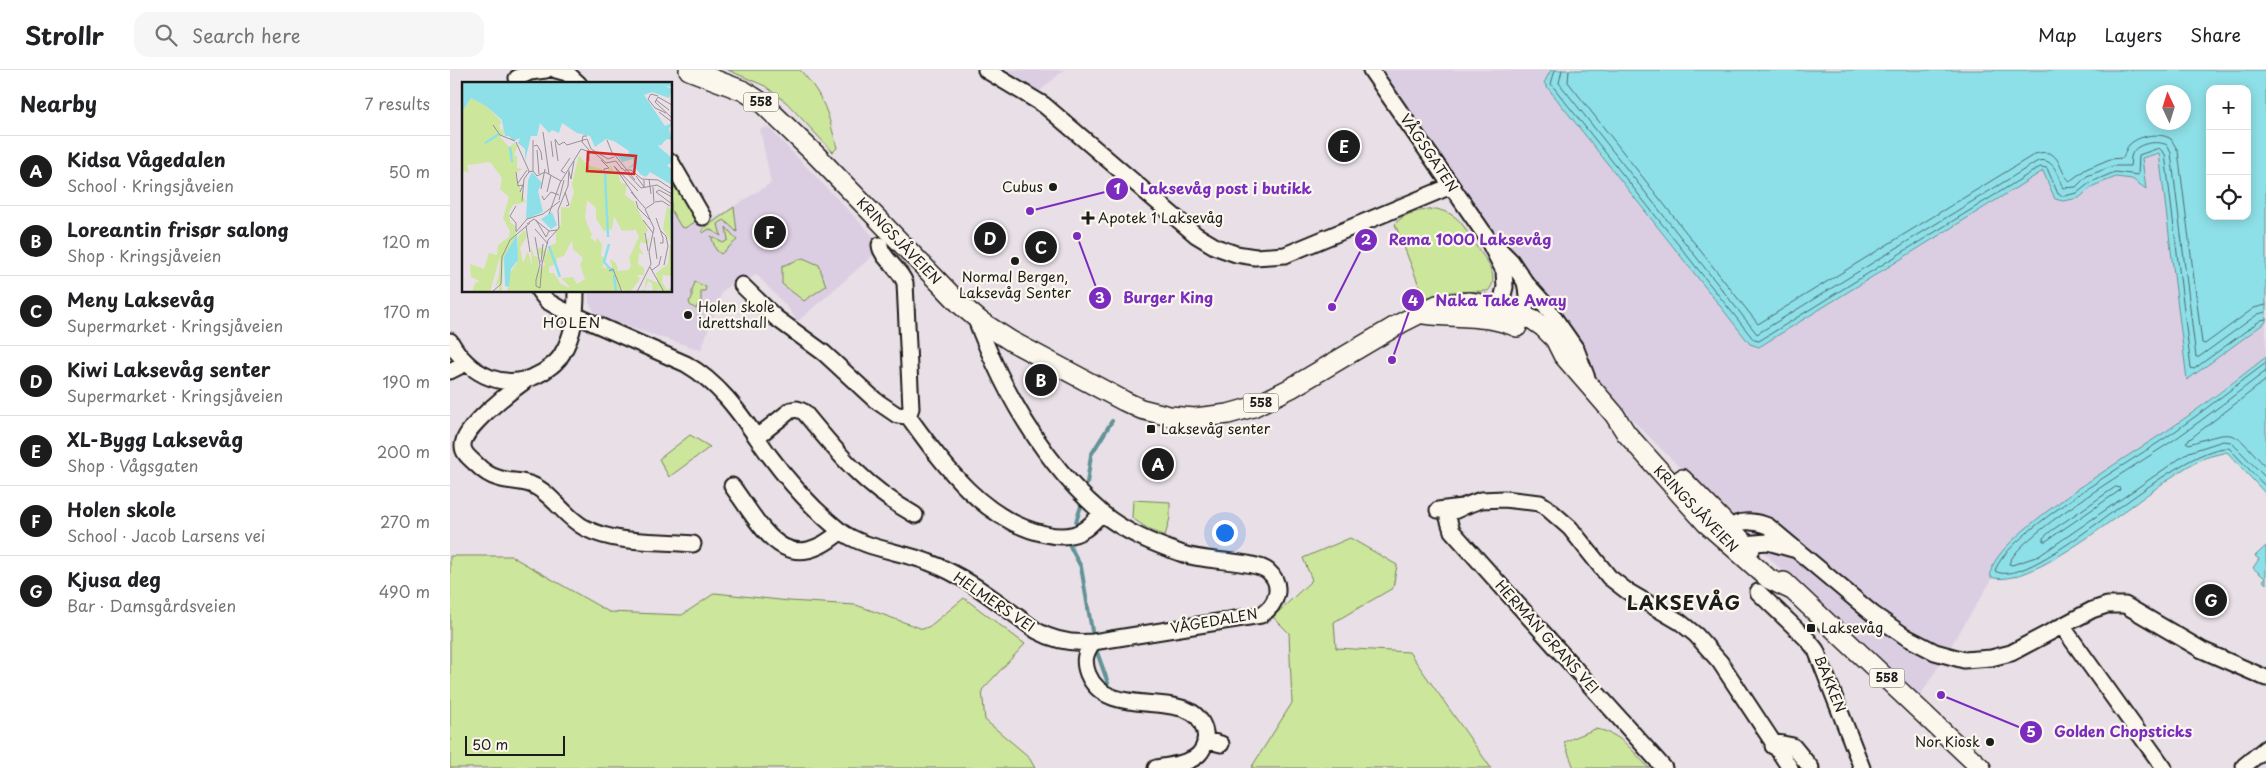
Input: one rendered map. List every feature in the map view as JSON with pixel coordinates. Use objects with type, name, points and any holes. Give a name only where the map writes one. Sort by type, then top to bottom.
[{"type":"main road","name":"KRINGSJÅVEIEN","points":[[689,70],[744,91],[761,102],[817,156],[960,305],[1011,341],[1085,382],[1141,409],[1169,416],[1195,418],[1228,414],[1253,407],[1315,375],[1401,323],[1437,305],[1484,303],[1543,327],[1555,339],[1563,355],[1614,414],[1640,432],[1769,579],[1792,590],[1981,768]]},
{"type":"street","points":[[517,77],[530,72],[546,70]]},
{"type":"street","points":[[556,70],[567,74],[577,82]]},
{"type":"street","points":[[986,70],[1044,105],[1196,235],[1216,247],[1236,254],[1255,257],[1286,255],[1451,186]]},
{"type":"street","name":"VÅGSGATEN","points":[[1371,70],[1486,236],[1504,271],[1510,315]]},
{"type":"street","points":[[672,164],[703,217]]},
{"type":"street","name":"VÅGSGATEN","points":[[1486,236],[1511,261],[1576,349],[1589,384]]},
{"type":"street","name":"KRINGSJÅVEIEN","points":[[880,244],[884,255],[901,272],[906,282],[912,408],[908,416]]},
{"type":"street","points":[[1510,315],[1528,301],[1525,282]]},
{"type":"street","points":[[742,285],[776,318],[824,353],[875,400],[898,415],[908,416],[936,454],[987,507],[1020,527],[1057,537],[1073,535],[1084,530],[1102,513]]},
{"type":"street","name":"HELMERS VEI","points":[[540,292],[547,301],[559,308],[686,364],[703,374],[732,402],[782,472],[817,511],[841,531],[874,546],[929,562],[966,580],[1036,631],[1048,637],[1077,643],[1092,642]]},
{"type":"street","points":[[576,292],[576,315],[570,339],[561,356],[551,366],[525,381],[479,420],[465,437],[463,446],[465,453],[481,468],[498,478],[532,485],[574,521],[599,533],[652,542],[693,544]]},
{"type":"street","name":"VÅGEDALEN","points":[[975,316],[997,368],[1018,409],[1042,447],[1061,472],[1102,513],[1153,543],[1189,556],[1259,566],[1274,578],[1277,589],[1276,600],[1270,609],[1261,615],[1092,642]]},
{"type":"street","points":[[450,341],[466,363],[481,374],[496,380],[525,381]]},
{"type":"street","points":[[997,368],[999,358],[1011,341]]},
{"type":"street","points":[[450,371],[466,363]]},
{"type":"street","points":[[496,380],[499,402]]},
{"type":"street","points":[[757,437],[791,410],[797,409],[804,412],[845,462],[862,478],[889,500],[915,515]]},
{"type":"street","points":[[732,486],[767,534],[786,547],[808,552],[817,549],[841,531]]},
{"type":"street","points":[[1438,510],[1462,507],[1481,500],[1504,499],[1540,503],[1546,507],[1570,528],[1609,577],[1627,591],[1680,622],[1696,635],[1720,662],[1790,768]]},
{"type":"street","name":"HERMAN GRANS VEI","points":[[1462,507],[1450,513],[1448,518],[1452,531],[1664,768]]},
{"type":"street","points":[[1793,549],[1768,542],[1735,540],[1744,522],[1760,523],[1775,530],[1793,549],[1873,614],[1906,637],[1935,652],[1964,660],[1991,658],[2012,653],[2032,644],[2092,610],[2107,605],[2125,605],[2202,650],[2266,678]]},
{"type":"street","name":"BAKKEN","points":[[1758,592],[1816,650],[1862,768]]},
{"type":"street","points":[[2062,626],[2164,768]]},
{"type":"street","points":[[1092,642],[1085,658],[1086,668],[1090,678],[1099,689],[1109,696],[1126,701],[1170,705],[1186,709],[1199,718],[1204,727],[1204,740],[1199,754],[1178,764],[1156,768]]},
{"type":"street","points":[[1204,740],[1221,744]]},
{"type":"street","points":[[1773,742],[1779,768]]},
{"type":"street","points":[[1773,742],[1793,746],[1811,768]]},
{"type":"street","points":[[2244,766],[2266,748]]},
{"type":"shaded area","points":[[985,70],[1064,70],[1034,96]]},
{"type":"shaded area","points":[[1369,70],[1551,70],[1544,83],[1750,344],[1759,347],[2043,171],[2055,199],[2063,201],[2079,198],[2093,186],[2116,177],[2132,179],[2145,189],[2142,158],[2160,153],[2187,380],[2266,322],[2266,357],[2171,428],[2045,565],[2008,578],[1993,578],[1915,704],[1545,332],[1455,191]]},
{"type":"shaded area","points":[[768,127],[876,239],[874,245],[877,252],[797,322],[789,309],[756,274],[740,288],[733,281],[722,292],[701,350],[603,319],[589,303],[588,292],[672,292],[672,176],[704,225],[771,183],[760,129]]},
{"type":"green space","points":[[728,70],[800,70],[815,89],[824,106],[837,148],[833,152],[787,103],[765,86]]},
{"type":"green space","points":[[676,187],[696,218],[695,222],[685,228],[681,227],[672,212],[672,189]]},
{"type":"green space","points":[[734,207],[737,232],[724,220],[718,224],[721,236],[709,229],[703,233],[702,230]]},
{"type":"green space","points":[[1437,209],[1450,214],[1458,220],[1484,257],[1492,271],[1493,278],[1492,285],[1488,291],[1451,292],[1424,298],[1395,224],[1409,214]]},
{"type":"green space","points":[[726,227],[737,240],[721,254],[716,250],[711,236],[723,243],[728,240]]},
{"type":"green space","points":[[803,258],[819,265],[826,286],[804,301],[782,284],[782,266]]},
{"type":"green space","points":[[695,282],[706,287],[705,291],[701,291],[701,303],[698,304],[696,309],[690,305],[689,301],[692,299]]},
{"type":"green space","points":[[690,435],[710,447],[669,477],[659,459]]},
{"type":"green space","points":[[1133,500],[1170,502],[1170,518],[1165,536],[1150,530],[1132,518]]},
{"type":"green space","points":[[1350,538],[1397,565],[1393,588],[1334,622],[1336,648],[1409,652],[1491,768],[1251,768],[1292,703],[1289,633],[1273,617],[1312,580],[1303,558]]},
{"type":"green space","points":[[450,556],[511,556],[609,612],[682,615],[715,593],[789,601],[856,605],[923,629],[930,626],[964,598],[1025,644],[982,690],[985,720],[1028,756],[1035,768],[450,768]]},
{"type":"green space","points":[[1595,729],[1619,738],[1649,768],[1574,768],[1564,742]]},
{"type":"water","points":[[1551,70],[2266,70],[2266,322],[2187,380],[2159,153],[2142,158],[2146,189],[2132,179],[2116,177],[2093,186],[2079,198],[2063,201],[2055,199],[2043,171],[1759,347],[1750,344],[1544,83]]},
{"type":"water","points":[[2266,357],[2266,494],[2227,452],[2210,456],[2175,475],[2093,534],[2035,569],[2010,578],[1991,577],[1995,561],[2011,542],[2036,520],[2099,475],[2171,428]]},
{"type":"water","points":[[2266,546],[2266,584],[2263,581],[2265,578],[2253,568],[2259,559],[2255,556]]},
{"type":"waterway","points":[[1087,483],[1091,455],[1112,421]]},
{"type":"waterway","points":[[1076,522],[1081,506]]},
{"type":"waterway","points":[[1070,546],[1081,567],[1092,631]]},
{"type":"waterway","points":[[1097,652],[1108,683]]},
{"type":"place","name":"XL-Bygg Laksevåg","points":[[1344,146]]},
{"type":"place","name":"Cubus","points":[[1053,187]]},
{"type":"place","name":"Laksevåg post i butikk","points":[[1030,211]]},
{"type":"place","name":"Apotek 1 Laksevåg","points":[[1088,218]]},
{"type":"place","name":"Holen skole","points":[[770,232]]},
{"type":"place","name":"Burger King","points":[[1077,236]]},
{"type":"place","name":"Kiwi Laksevåg senter","points":[[990,238]]},
{"type":"place","name":"Meny Laksevåg","points":[[1041,247]]},
{"type":"place","name":"Normal Bergen, Laksevåg Senter","points":[[1015,261]]},
{"type":"place","name":"Rema 1000 Laksevåg","points":[[1332,307]]},
{"type":"place","name":"Holen skole idrettshall","points":[[688,315]]},
{"type":"place","name":"Naka Take Away","points":[[1392,360]]},
{"type":"place","name":"Loreantin frisør salong","points":[[1041,380]]},
{"type":"place","name":"Laksevåg senter","points":[[1151,429]]},
{"type":"place","name":"Kidsa Vågedalen","points":[[1158,464]]},
{"type":"place","name":"Kjusa deg","points":[[2211,600]]},
{"type":"place","name":"Laksevåg","points":[[1811,628]]},
{"type":"place","name":"Golden Chopsticks","points":[[1941,695]]},
{"type":"place","name":"Nor Kiosk","points":[[1990,742]]},
{"type":"district","name":"HOLEN","points":[[572,323]]},
{"type":"district","name":"LAKSEVÅG","points":[[1684,603]]}]
